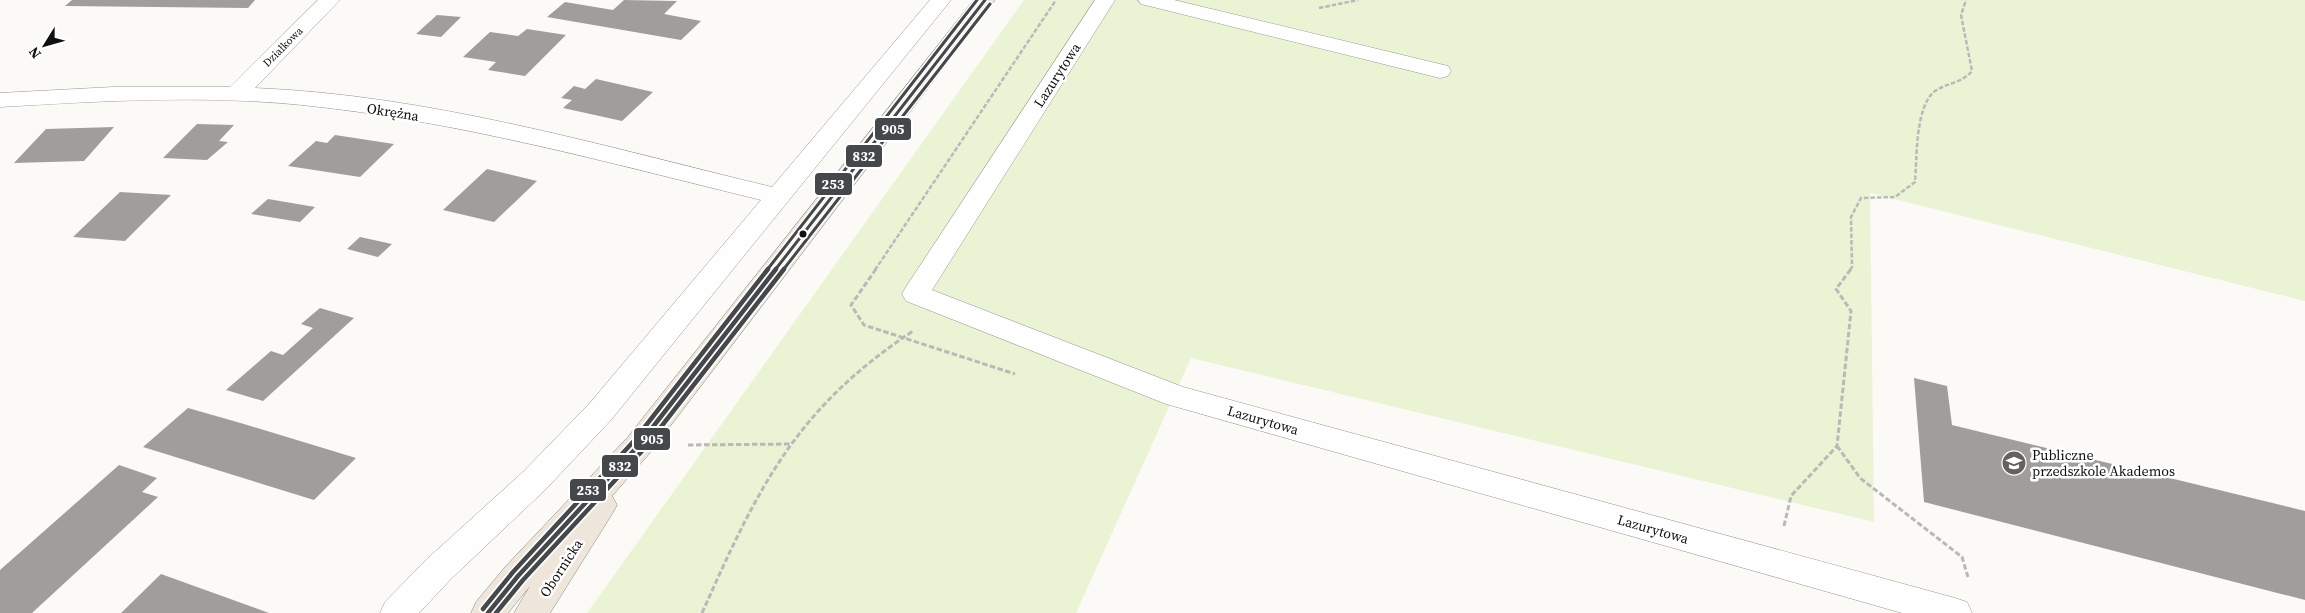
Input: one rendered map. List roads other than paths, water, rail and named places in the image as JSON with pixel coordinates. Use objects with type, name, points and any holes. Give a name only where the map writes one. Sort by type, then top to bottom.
[{"type":"main road","name":"Obornicka","points":[[488,613],[518,576],[638,446],[985,0]]},
{"type":"main road","name":"Obornicka","points":[[531,613],[638,446]]},
{"type":"street","name":"Działkowa","points":[[236,94],[330,0]]},
{"type":"street","points":[[397,613],[439,569],[535,480],[600,412],[941,0]]},
{"type":"street","name":"Lazurytowa","points":[[1105,0],[916,294],[1176,396],[1955,613]]},
{"type":"street","points":[[1148,0],[1440,71]]},
{"type":"street","name":"Okrężna","points":[[0,100],[174,92],[236,94],[312,100],[494,128],[777,196]]},
{"type":"place","name":"Publiczne przedszkole Akademos","points":[[2014,463]]}]
